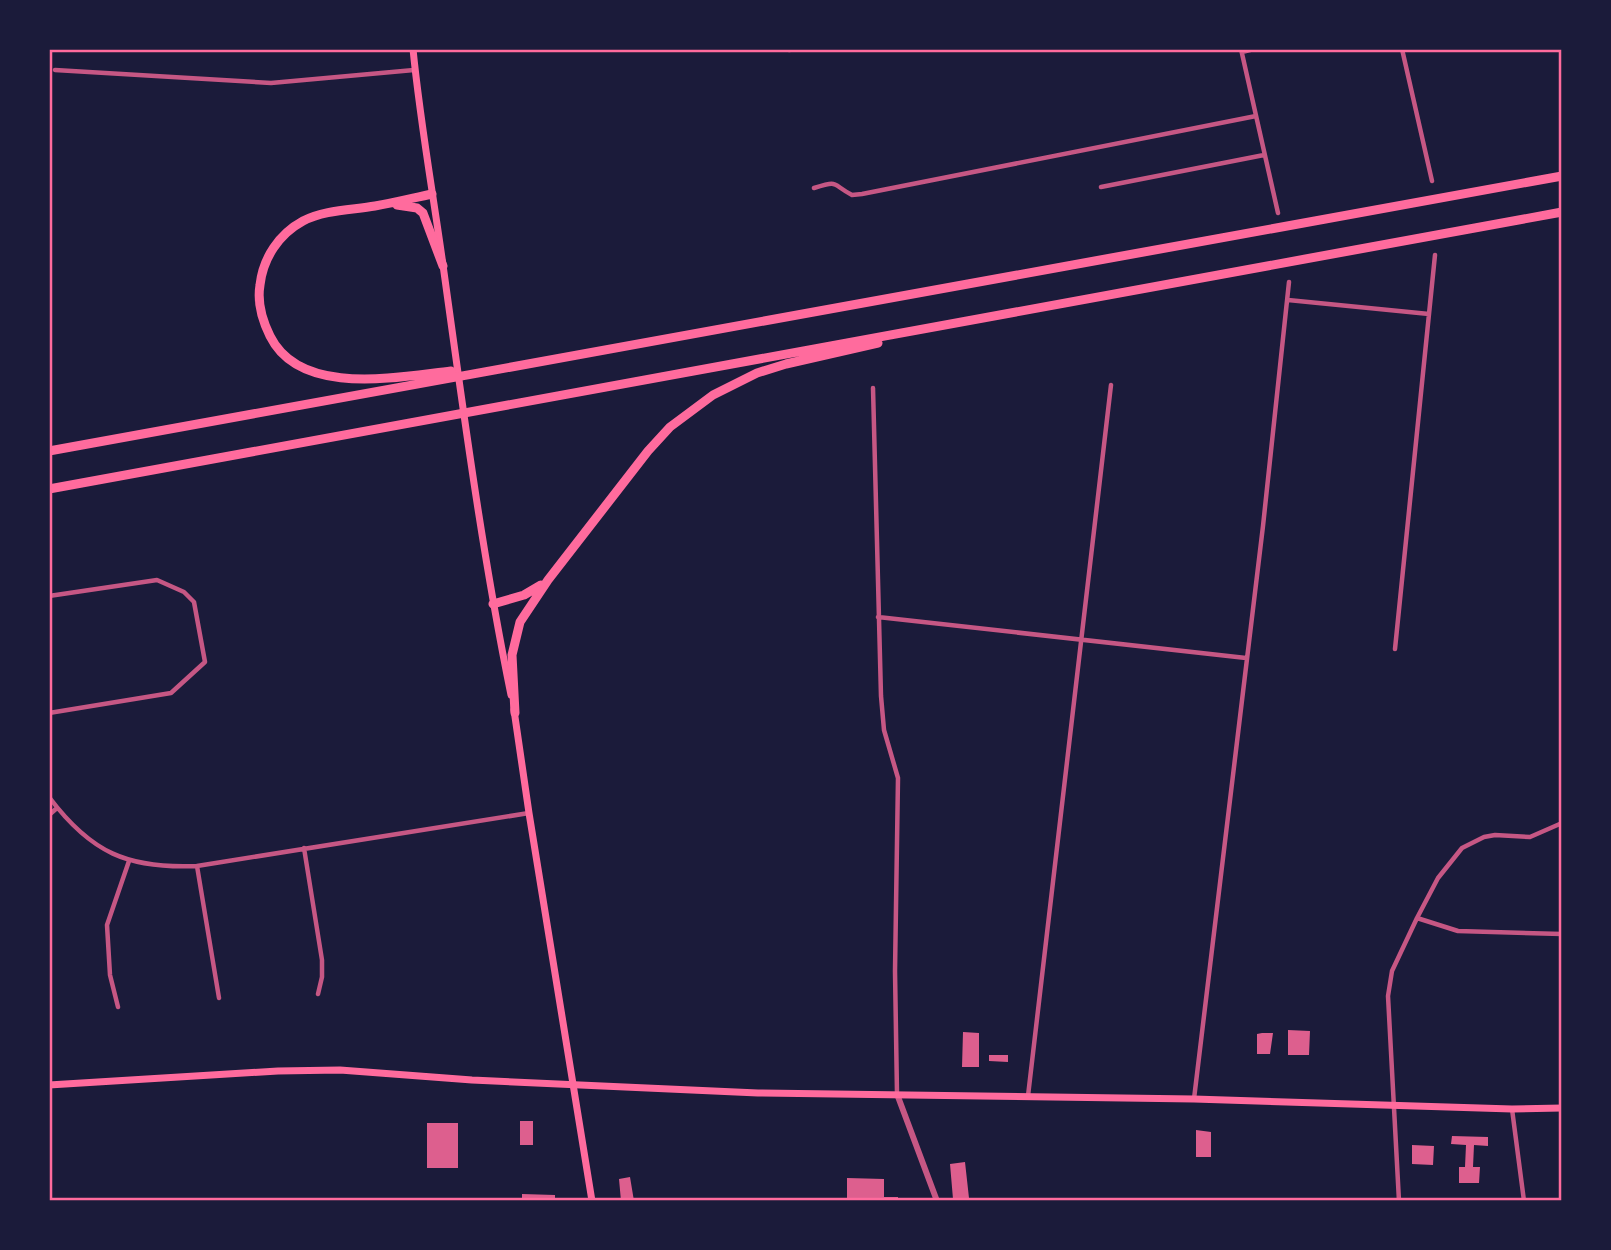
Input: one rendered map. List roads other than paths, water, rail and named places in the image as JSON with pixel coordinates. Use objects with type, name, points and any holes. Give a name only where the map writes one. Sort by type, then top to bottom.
[{"type":"highway","points":[[49,451],[515,364],[1562,176]]},
{"type":"highway","points":[[378,206],[432,194]]},
{"type":"highway","points":[[443,266],[423,213],[405,204],[321,214],[293,227],[281,238],[265,263],[259,291],[262,317],[272,341],[298,365],[342,378],[386,377],[515,364]]},
{"type":"highway","points":[[49,489],[1562,212]]},
{"type":"highway","points":[[515,713],[512,656],[520,622],[548,580],[648,451],[670,427],[693,409],[757,373],[818,356],[1095,298]]},
{"type":"highway","points":[[493,604],[524,595],[548,580]]},
{"type":"main road","points":[[414,49],[454,358],[493,604],[515,713],[528,813],[575,1084],[592,1201]]},
{"type":"main road","points":[[49,1085],[278,1071],[340,1070],[422,1077],[758,1093],[1194,1099],[1395,1103],[1512,1109],[1562,1108]]},
{"type":"street","points":[[789,50],[796,49]]},
{"type":"street","points":[[1254,49],[1241,50],[1278,213]]},
{"type":"street","points":[[1402,49],[1432,181]]},
{"type":"street","points":[[55,70],[271,83],[415,70]]},
{"type":"street","points":[[814,188],[831,183],[837,184],[852,195],[862,194],[1256,116]]},
{"type":"street","points":[[1101,187],[1264,155]]},
{"type":"street","points":[[1395,649],[1435,255]]},
{"type":"street","points":[[1194,1099],[1289,282]]},
{"type":"street","points":[[1289,300],[1429,314]]},
{"type":"street","points":[[1028,1096],[1111,386]]},
{"type":"street","points":[[873,388],[878,617],[884,730],[898,778],[895,1041],[898,1094],[937,1201]]},
{"type":"street","points":[[49,596],[150,580],[166,584],[184,592],[194,601],[205,662],[171,693],[49,713]]},
{"type":"street","points":[[878,617],[1246,658]]},
{"type":"street","points":[[49,797],[88,839],[100,847],[129,861],[164,868],[197,866],[528,813]]},
{"type":"street","points":[[49,815],[57,808]]},
{"type":"street","points":[[1399,1201],[1388,996],[1392,971],[1438,878],[1462,848],[1484,837],[1495,835],[1530,837],[1562,823]]},
{"type":"street","points":[[304,848],[322,960],[318,994]]},
{"type":"street","points":[[118,1007],[110,975],[107,925],[129,861]]},
{"type":"street","points":[[197,866],[219,998]]},
{"type":"street","points":[[1417,918],[1458,931],[1562,934]]},
{"type":"street","points":[[1512,1109],[1524,1201]]}]
